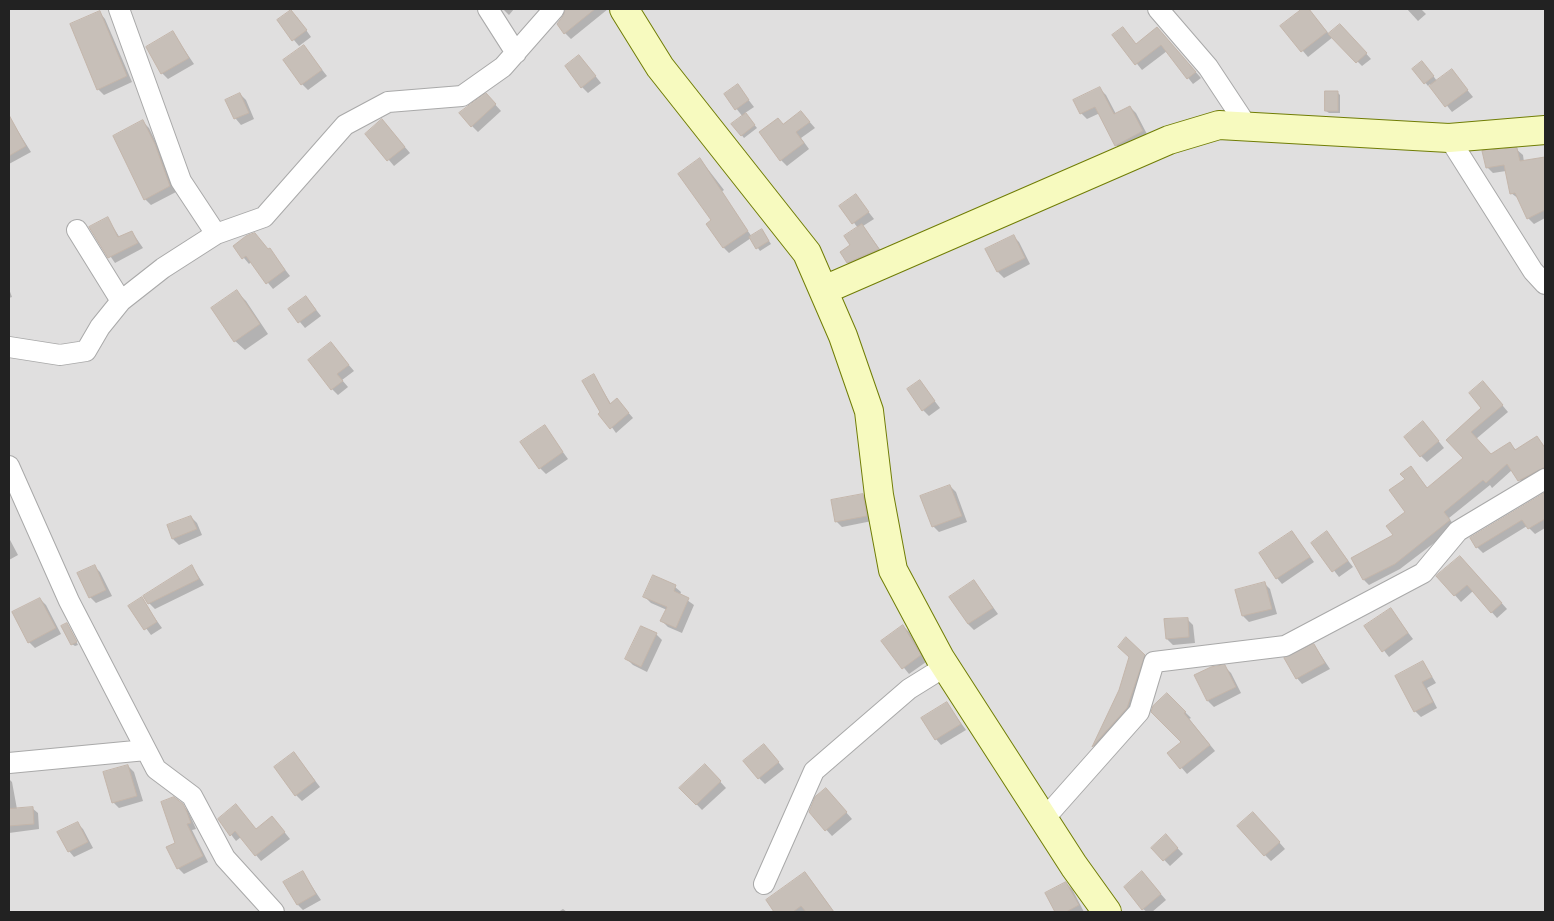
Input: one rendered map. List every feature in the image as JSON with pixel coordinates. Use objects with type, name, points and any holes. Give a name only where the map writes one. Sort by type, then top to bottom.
[{"type":"street","points":[[119,9],[181,181],[216,234]]},
{"type":"street","points":[[488,9],[516,53]]},
{"type":"street","points":[[9,347],[60,355],[86,351],[100,327],[121,301],[164,268],[216,234],[264,217],[345,125],[388,102],[462,96],[503,68],[554,9]]},
{"type":"street","points":[[624,9],[660,67],[808,252],[843,336],[870,411],[879,495],[893,570],[946,666],[1044,819],[1107,912]]},
{"type":"street","points":[[1158,9],[1208,67],[1246,126]]},
{"type":"street","points":[[824,290],[1169,140],[1219,125],[1449,138],[1545,130]]},
{"type":"street","points":[[1449,138],[1532,271],[1545,284]]},
{"type":"street","points":[[77,230],[121,301]]},
{"type":"street","points":[[9,466],[69,601],[156,769],[192,796],[225,858],[274,912]]},
{"type":"street","points":[[1044,819],[1139,712],[1154,662],[1285,646],[1423,573],[1458,531],[1545,480]]},
{"type":"street","points":[[764,884],[814,771],[909,689],[946,666]]},
{"type":"street","points":[[9,763],[146,750]]},
{"type":"shaded area","points":[[9,9],[1545,9],[1545,912],[9,912]]},
{"type":"building","points":[[566,9],[595,9],[564,34],[557,24]]},
{"type":"building","points":[[1302,9],[1309,9],[1327,32],[1301,52],[1280,26]]},
{"type":"building","points":[[291,10],[307,30],[292,41],[277,20]]},
{"type":"building","points":[[100,11],[127,76],[97,90],[70,24]]},
{"type":"building","points":[[1340,24],[1367,53],[1356,63],[1328,34]]},
{"type":"building","points":[[1123,27],[1136,44],[1157,27],[1196,72],[1187,79],[1161,45],[1135,65],[1112,35]]},
{"type":"building","points":[[173,31],[189,58],[161,74],[146,47]]},
{"type":"building","points":[[304,45],[322,70],[301,85],[283,60]]},
{"type":"building","points":[[579,55],[596,76],[581,88],[565,66]]},
{"type":"building","points":[[1422,61],[1434,76],[1424,84],[1412,69]]},
{"type":"building","points":[[1452,69],[1468,90],[1445,107],[1429,86]]},
{"type":"building","points":[[738,84],[749,100],[735,110],[724,94]]},
{"type":"building","points":[[1100,87],[1114,114],[1130,106],[1143,131],[1115,146],[1095,107],[1080,114],[1073,100]]},
{"type":"building","points":[[1325,91],[1338,91],[1338,111],[1325,111]]},
{"type":"building","points":[[240,93],[249,113],[234,119],[225,100]]},
{"type":"building","points":[[486,93],[496,104],[471,127],[459,113]]},
{"type":"building","points":[[801,111],[810,122],[796,132],[804,143],[780,161],[759,132],[778,118],[783,124]]},
{"type":"building","points":[[746,113],[755,125],[741,136],[731,124]]},
{"type":"building","points":[[9,115],[26,146],[9,156]]},
{"type":"building","points":[[382,119],[405,147],[387,161],[365,134]]},
{"type":"building","points":[[143,120],[155,144],[170,186],[144,200],[113,136]]},
{"type":"building","points":[[1517,148],[1520,161],[1545,157],[1545,210],[1527,219],[1515,193],[1510,194],[1504,165],[1486,168],[1482,151]]},
{"type":"building","points":[[700,158],[748,231],[723,248],[706,224],[711,220],[678,174]]},
{"type":"building","points":[[856,194],[869,212],[852,224],[839,206]]},
{"type":"building","points":[[108,217],[118,237],[132,231],[138,243],[108,258],[89,227]]},
{"type":"building","points":[[862,224],[879,249],[847,263],[840,252],[850,245],[844,236]]},
{"type":"building","points":[[762,229],[769,241],[756,249],[749,237]]},
{"type":"building","points":[[255,233],[268,249],[270,248],[285,270],[266,284],[246,256],[242,259],[233,246],[246,236]]},
{"type":"building","points":[[1014,235],[1025,258],[997,272],[985,249]]},
{"type":"building","points":[[237,290],[260,324],[234,342],[211,308]]},
{"type":"building","points":[[306,296],[316,310],[298,323],[288,309]]},
{"type":"building","points":[[331,342],[349,365],[337,374],[343,381],[331,390],[308,360]]},
{"type":"building","points":[[594,374],[610,404],[617,398],[629,413],[610,429],[598,414],[600,412],[582,381]]},
{"type":"building","points":[[920,380],[935,401],[922,411],[907,389]]},
{"type":"building","points":[[1483,381],[1503,405],[1471,432],[1491,454],[1510,442],[1515,450],[1537,436],[1545,448],[1545,467],[1518,481],[1507,464],[1486,483],[1483,480],[1444,512],[1450,520],[1395,564],[1363,580],[1351,558],[1393,535],[1386,526],[1405,512],[1389,490],[1405,479],[1400,474],[1411,466],[1427,488],[1463,458],[1446,440],[1481,408],[1469,393]]},
{"type":"building","points":[[1423,421],[1439,441],[1420,457],[1404,437]]},
{"type":"building","points":[[545,425],[563,452],[539,469],[520,442]]},
{"type":"building","points":[[950,485],[962,516],[932,527],[920,496]]},
{"type":"building","points":[[1545,493],[1545,519],[1528,529],[1522,520],[1476,548],[1470,538]]},
{"type":"building","points":[[863,494],[867,516],[835,522],[831,500]]},
{"type":"building","points":[[191,516],[197,529],[172,539],[167,525]]},
{"type":"building","points":[[1292,531],[1310,557],[1276,579],[1259,553]]},
{"type":"building","points":[[1327,531],[1348,561],[1332,572],[1311,543]]},
{"type":"building","points":[[1460,556],[1502,603],[1491,613],[1467,585],[1454,596],[1436,576]]},
{"type":"building","points":[[95,565],[106,590],[89,598],[77,573]]},
{"type":"building","points":[[192,565],[199,579],[148,604],[143,596]]},
{"type":"building","points":[[653,575],[676,585],[674,591],[689,598],[676,628],[660,621],[667,607],[643,597]]},
{"type":"building","points":[[974,580],[993,608],[968,624],[949,597]]},
{"type":"building","points":[[1265,582],[1272,609],[1242,616],[1235,590]]},
{"type":"building","points":[[142,597],[157,622],[144,630],[128,606]]},
{"type":"building","points":[[40,598],[56,628],[28,643],[12,612]]},
{"type":"building","points":[[1391,608],[1408,633],[1382,652],[1364,626]]},
{"type":"building","points":[[1188,618],[1189,637],[1166,639],[1164,619]]},
{"type":"building","points":[[67,623],[77,642],[71,645],[61,626]]},
{"type":"building","points":[[903,625],[921,655],[902,669],[881,641]]},
{"type":"building","points":[[641,626],[657,633],[641,667],[625,659]]},
{"type":"building","points":[[1126,637],[1145,655],[1127,708],[1092,747],[1119,690],[1129,657],[1118,647]]},
{"type":"building","points":[[1314,644],[1325,663],[1296,679],[1284,658]]},
{"type":"building","points":[[1423,661],[1432,677],[1422,682],[1433,702],[1414,712],[1395,676]]},
{"type":"building","points":[[1225,665],[1236,687],[1207,701],[1194,675],[1211,667]]},
{"type":"building","points":[[1167,693],[1186,712],[1184,713],[1210,745],[1180,769],[1167,753],[1181,742],[1151,712],[1153,706]]},
{"type":"building","points":[[947,702],[961,724],[935,740],[921,718]]},
{"type":"building","points":[[764,744],[779,762],[758,779],[743,761]]},
{"type":"building","points":[[294,752],[315,781],[295,796],[274,767]]},
{"type":"building","points":[[705,764],[721,781],[696,805],[679,788]]},
{"type":"building","points":[[128,765],[137,796],[112,803],[103,772]]},
{"type":"building","points":[[826,788],[847,812],[825,831],[809,812],[815,797]]},
{"type":"building","points":[[174,797],[183,804],[187,812],[191,823],[187,824],[203,856],[177,869],[166,847],[175,843],[161,802]]},
{"type":"building","points":[[236,804],[256,829],[272,816],[285,832],[255,856],[235,831],[230,836],[218,819]]},
{"type":"building","points":[[33,807],[34,824],[9,826],[9,809]]},
{"type":"building","points":[[1253,812],[1280,842],[1264,856],[1237,826]]},
{"type":"building","points":[[78,822],[88,842],[68,852],[57,832]]},
{"type":"building","points":[[1166,834],[1178,848],[1163,861],[1151,848]]},
{"type":"building","points":[[303,871],[316,894],[297,905],[283,882]]},
{"type":"building","points":[[1142,871],[1161,894],[1142,910],[1124,887]]},
{"type":"building","points":[[805,872],[834,912],[806,912],[801,906],[793,912],[774,912],[766,900]]},
{"type":"building","points":[[1066,882],[1079,905],[1066,912],[1055,912],[1045,893]]}]
